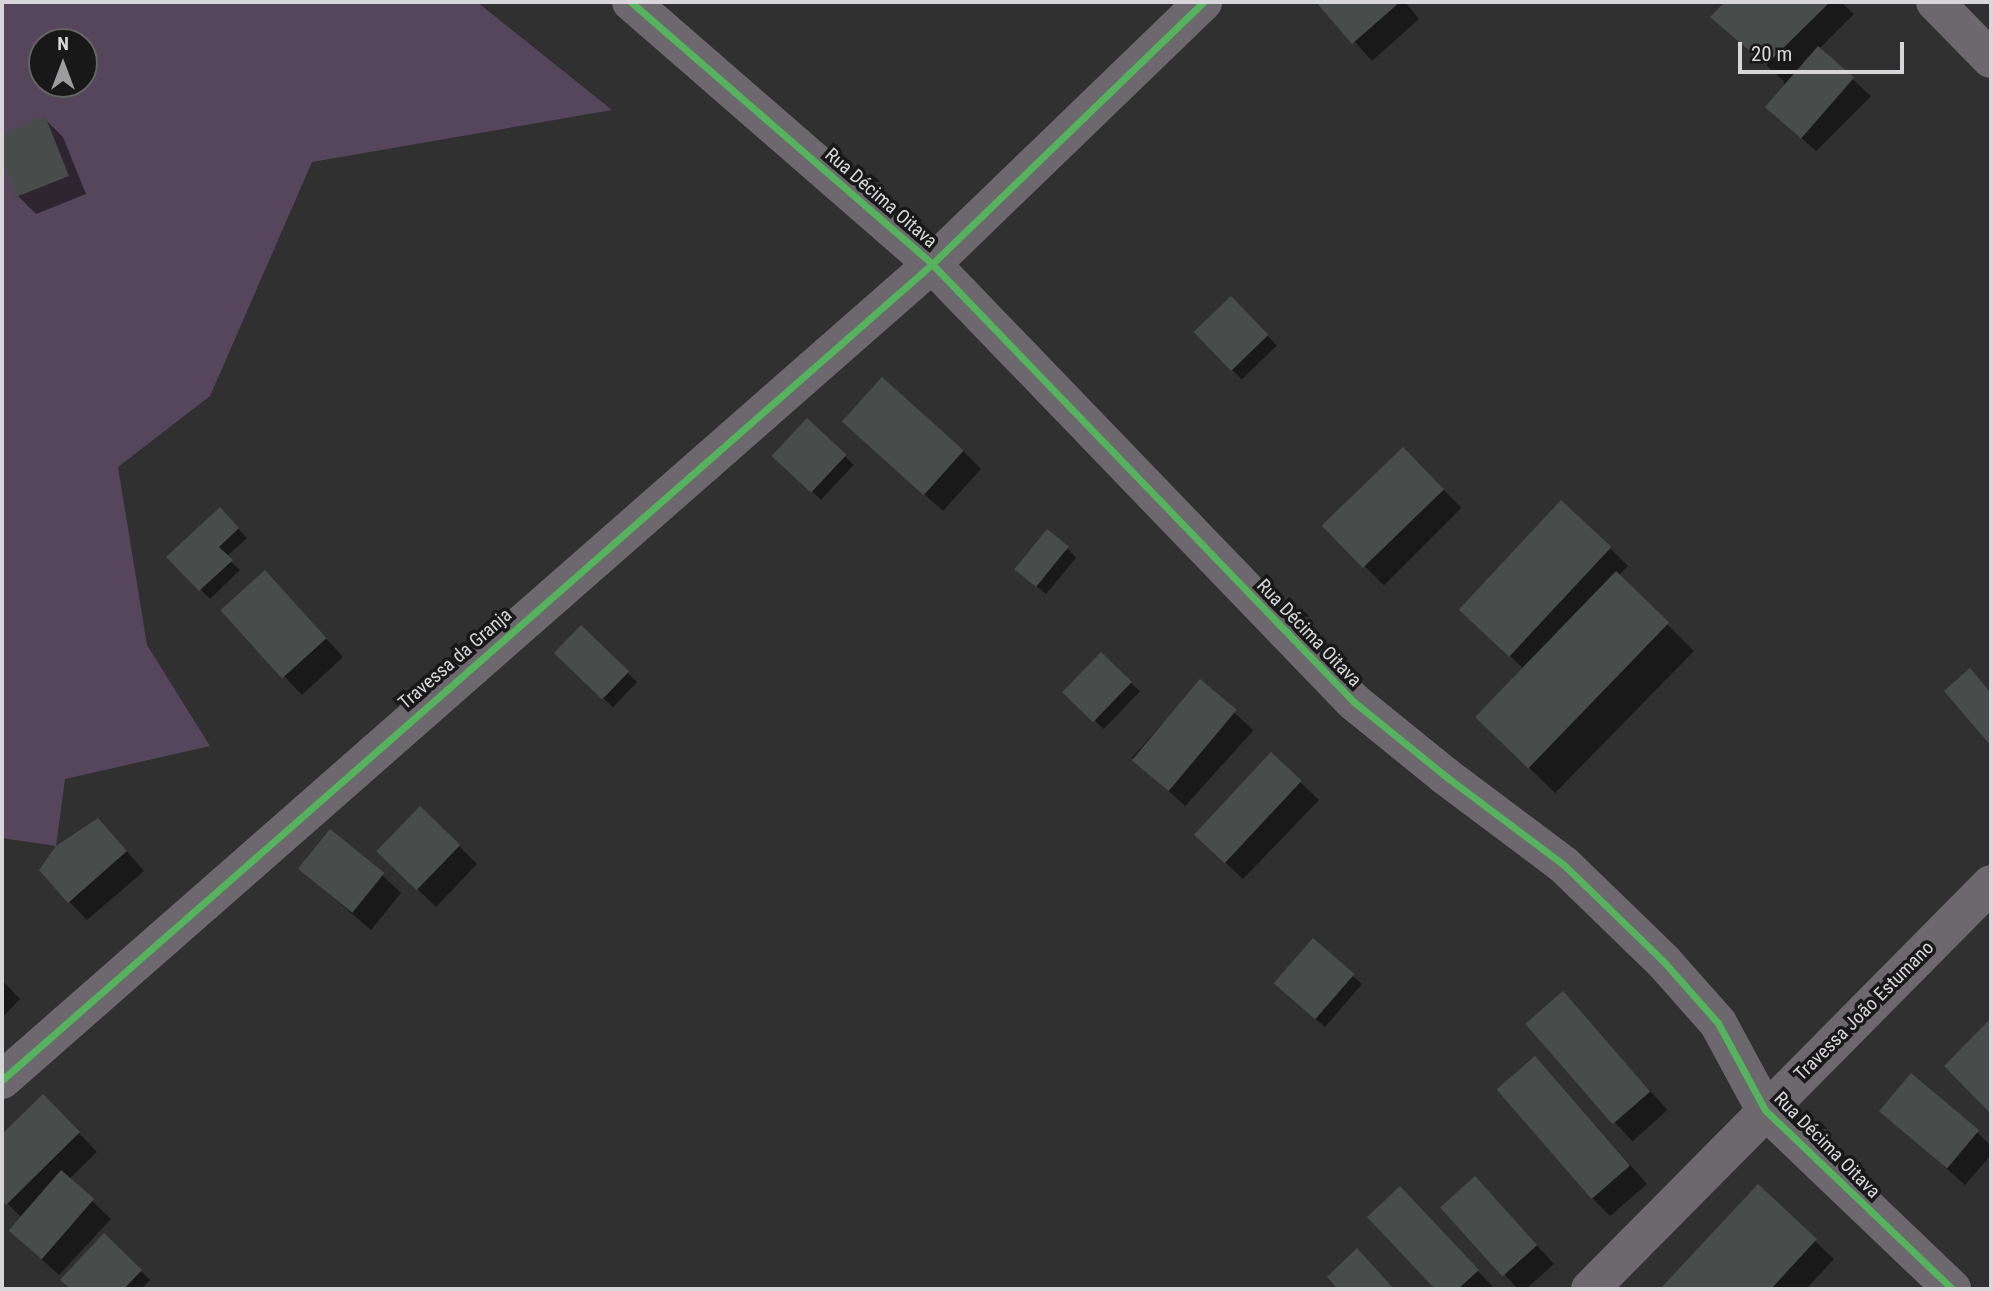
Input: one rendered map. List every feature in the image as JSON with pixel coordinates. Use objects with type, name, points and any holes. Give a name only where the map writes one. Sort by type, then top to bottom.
[{"type":"street","name":"Rua Décima Oitava","points":[[631,2],[932,264],[1354,702],[1564,865],[1664,962],[1718,1023],[1765,1110],[1952,1289]]},
{"type":"street","name":"Travessa da Granja","points":[[2,1080],[932,264],[1203,2]]},
{"type":"street","points":[[1935,2],[1991,59]]},
{"type":"street","name":"Travessa João Estumano","points":[[1590,1289],[1991,884]]},
{"type":"shaded area","points":[[2,2],[477,2],[612,110],[312,162],[210,396],[118,467],[147,645],[210,746],[65,779],[56,846],[2,838]]},
{"type":"building","points":[[1316,2],[1400,2],[1352,44]]},
{"type":"building","points":[[1725,2],[1830,2],[1766,65],[1710,17]]},
{"type":"building","points":[[1818,46],[1854,77],[1801,139],[1765,107]]},
{"type":"building","points":[[45,116],[69,176],[16,197],[2,161],[2,134]]},
{"type":"building","points":[[1231,296],[1269,335],[1231,371],[1194,332]]},
{"type":"building","points":[[882,377],[964,451],[924,495],[842,422]]},
{"type":"building","points":[[807,418],[846,455],[811,493],[772,456]]},
{"type":"building","points":[[1403,447],[1444,489],[1363,568],[1322,525]]},
{"type":"building","points":[[1561,500],[1611,547],[1509,657],[1459,610]]},
{"type":"building","points":[[220,507],[239,528],[219,547],[233,560],[199,591],[166,557]]},
{"type":"building","points":[[1047,529],[1069,547],[1036,587],[1014,569]]},
{"type":"building","points":[[265,570],[327,638],[282,679],[220,610]]},
{"type":"building","points":[[1616,571],[1669,622],[1528,768],[1475,717]]},
{"type":"building","points":[[581,625],[629,672],[602,700],[554,653]]},
{"type":"building","points":[[1101,652],[1132,682],[1093,722],[1062,692]]},
{"type":"building","points":[[1970,668],[1991,693],[1991,746],[1944,691]]},
{"type":"building","points":[[1200,679],[1237,710],[1169,791],[1132,760]]},
{"type":"building","points":[[1271,752],[1302,781],[1225,863],[1194,835]]},
{"type":"building","points":[[420,806],[460,845],[417,890],[376,851]]},
{"type":"building","points":[[98,818],[127,851],[68,903],[39,870],[56,846]]},
{"type":"building","points":[[330,829],[384,873],[352,913],[298,869]]},
{"type":"building","points":[[1313,938],[1355,974],[1315,1019],[1274,983]]},
{"type":"building","points":[[1563,991],[1650,1091],[1613,1124],[1525,1024]]},
{"type":"building","points":[[1991,1018],[1991,1114],[1944,1066]]},
{"type":"building","points":[[1535,1056],[1630,1165],[1592,1199],[1497,1089]]},
{"type":"building","points":[[1911,1073],[1979,1130],[1947,1169],[1879,1111]]},
{"type":"building","points":[[43,1094],[80,1132],[6,1205],[2,1200],[2,1134]]},
{"type":"building","points":[[61,1170],[94,1199],[42,1259],[9,1230]]},
{"type":"building","points":[[1475,1176],[1537,1245],[1502,1277],[1440,1207]]},
{"type":"building","points":[[1758,1184],[1817,1239],[1771,1289],[1660,1289]]},
{"type":"building","points":[[1400,1186],[1479,1270],[1458,1289],[1435,1289],[1367,1217]]},
{"type":"building","points":[[104,1233],[142,1270],[124,1289],[71,1289],[60,1280]]},
{"type":"building","points":[[1357,1248],[1394,1289],[1338,1289],[1327,1277]]},
{"type":"cycle path","points":[[631,2],[932,264],[1354,702],[1444,775],[1564,865],[1664,962],[1718,1023],[1765,1110],[1952,1289]]},
{"type":"cycle path","points":[[2,1080],[932,264],[1203,2]]}]
